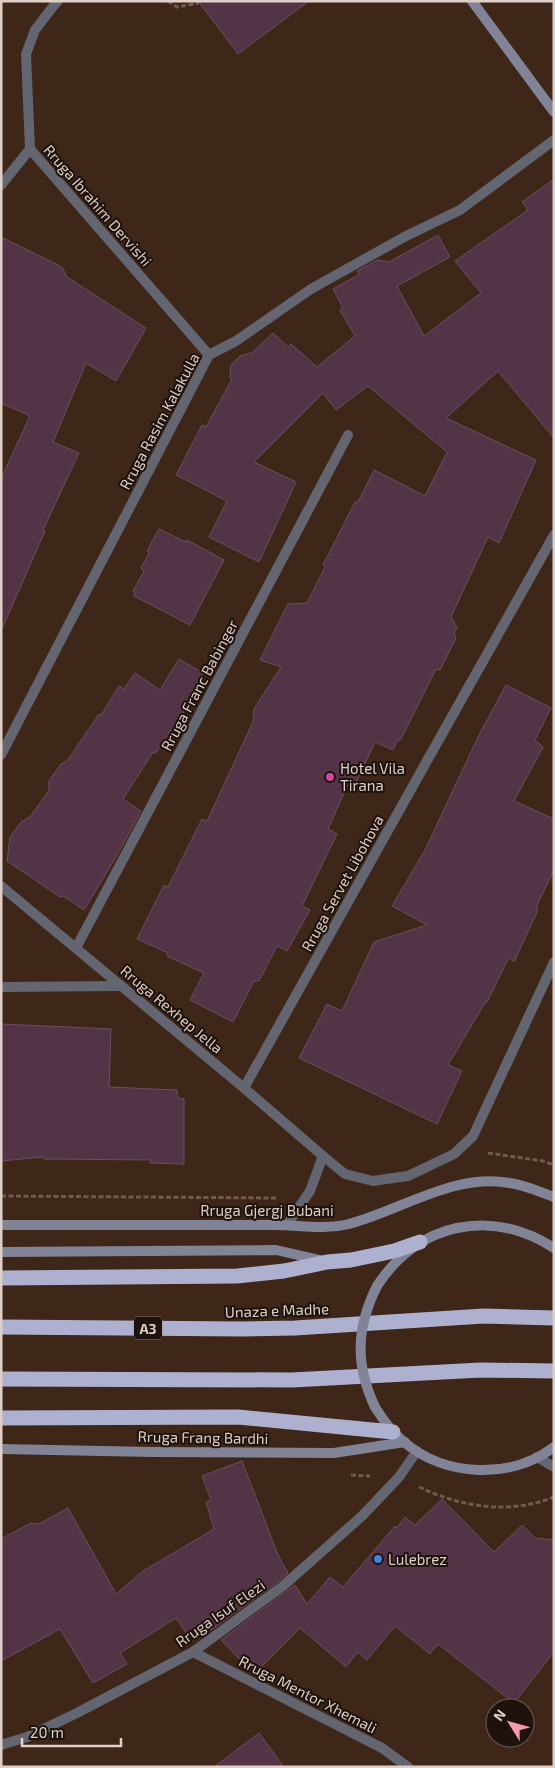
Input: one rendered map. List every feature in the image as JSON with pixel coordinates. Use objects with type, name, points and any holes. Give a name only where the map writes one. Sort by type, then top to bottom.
[{"type":"highway","points":[[1,1278],[237,1276],[284,1271],[327,1262],[351,1260],[394,1251],[420,1242]]},
{"type":"highway","name":"Unaza e Madhe","points":[[1,1327],[252,1329],[484,1316],[554,1318]]},
{"type":"highway","points":[[1,1379],[292,1380],[481,1370],[554,1371]]},
{"type":"highway","points":[[1,1418],[238,1417],[393,1432]]},
{"type":"main road","points":[[472,1],[554,112]]},
{"type":"main road","name":"Rruga Gjergj Bubani","points":[[1,1225],[287,1225],[318,1228],[347,1224],[378,1215],[454,1186],[482,1181],[510,1183],[554,1197]]},
{"type":"main road","points":[[553,1448],[537,1457],[508,1467],[476,1470],[446,1465],[417,1451],[393,1432],[375,1407],[364,1377],[360,1346],[365,1315],[377,1286],[396,1261],[420,1242],[449,1229],[480,1225],[511,1228],[541,1240],[554,1248]]},
{"type":"main road","points":[[541,1240],[554,1242]]},
{"type":"main road","points":[[1,1252],[276,1250],[327,1262]]},
{"type":"main road","name":"Rruga Frang Bardhi","points":[[1,1448],[334,1454],[405,1442]]},
{"type":"street","name":"Rruga Ibrahim Dervishi","points":[[58,1],[35,30],[26,54],[30,149],[209,356]]},
{"type":"street","name":"Rruga Rasim Kalakulla","points":[[1,755],[209,356],[311,289],[406,236],[460,210],[554,140]]},
{"type":"street","points":[[1,185],[30,149]]},
{"type":"street","name":"Rruga Franc Babinger","points":[[76,948],[348,435]]},
{"type":"street","name":"Rruga Servet Libohova","points":[[244,1088],[554,535]]},
{"type":"street","name":"Rruga Rexhep Jella","points":[[1,886],[345,1174],[372,1181],[408,1176],[454,1154]]},
{"type":"street","points":[[454,1154],[473,1136],[554,962]]},
{"type":"street","points":[[1,987],[121,986]]},
{"type":"street","points":[[287,1225],[310,1191],[322,1156]]},
{"type":"street","name":"Rruga Isuf Elezi","points":[[1,1745],[26,1737],[77,1713],[193,1652],[283,1586],[362,1516],[399,1477],[417,1451]]},
{"type":"street","points":[[537,1457],[554,1467]]},
{"type":"street","name":"Rruga Mentor Xhemali","points":[[193,1652],[382,1748],[408,1767]]},
{"type":"path","points":[[168,1],[177,7],[199,3]]},
{"type":"path","points":[[454,1154],[493,1152],[543,1161],[554,1165]]},
{"type":"path","points":[[1,1196],[286,1198]]},
{"type":"building","points":[[198,1],[309,1],[238,54]]},
{"type":"building","points":[[554,179],[554,438],[498,371],[446,418],[536,460],[499,543],[488,537],[451,617],[457,627],[454,633],[456,638],[440,670],[436,669],[401,739],[397,741],[393,750],[375,742],[355,785],[349,782],[328,829],[337,834],[302,906],[310,910],[287,951],[277,946],[259,981],[254,981],[233,1022],[190,1000],[204,973],[167,956],[168,953],[137,939],[164,885],[168,887],[202,819],[207,821],[253,722],[254,709],[281,667],[260,660],[288,604],[307,603],[325,567],[323,565],[355,502],[358,502],[374,470],[425,496],[447,452],[368,386],[336,410],[323,393],[254,462],[296,482],[259,562],[209,537],[227,501],[176,475],[202,425],[206,427],[232,379],[230,378],[231,365],[240,356],[253,352],[273,333],[288,347],[291,344],[317,367],[355,336],[340,310],[343,308],[333,289],[360,274],[357,271],[377,260],[389,262],[438,235],[450,257],[397,286],[424,336],[481,293],[455,261],[528,210],[522,202]]},
{"type":"building","points":[[1,237],[62,267],[67,277],[146,328],[116,381],[86,363],[53,442],[79,453],[43,530],[45,531],[1,631],[1,479],[30,416],[1,403]]},
{"type":"building","points":[[159,529],[186,542],[187,540],[224,560],[190,625],[134,596],[135,593],[133,591],[144,571],[141,568],[149,553],[147,551]]},
{"type":"building","points":[[179,659],[203,673],[185,710],[155,754],[153,752],[123,799],[141,811],[84,910],[63,896],[60,897],[7,861],[10,837],[21,822],[30,817],[38,806],[49,790],[49,781],[61,764],[67,761],[99,714],[101,715],[119,686],[124,689],[135,673],[160,690]]},
{"type":"building","points":[[506,685],[551,708],[535,740],[543,747],[514,801],[554,819],[554,870],[536,907],[538,910],[514,962],[509,957],[487,1002],[448,1065],[462,1071],[437,1124],[299,1058],[327,1004],[342,1011],[374,942],[427,925],[392,906],[425,850],[479,735]]},
{"type":"building","points":[[1,1024],[111,1029],[109,1087],[177,1090],[178,1098],[184,1099],[184,1164],[150,1163],[152,1160],[44,1159],[43,1157],[1,1161]]},
{"type":"building","points":[[242,1461],[278,1555],[288,1573],[279,1581],[211,1630],[206,1625],[189,1637],[176,1618],[120,1653],[127,1664],[93,1683],[60,1629],[1,1661],[1,1539],[31,1523],[39,1524],[68,1508],[116,1594],[143,1571],[214,1529],[206,1502],[211,1500],[202,1476]]},
{"type":"building","points":[[442,1499],[494,1552],[522,1525],[535,1538],[554,1540],[554,1652],[518,1698],[508,1698],[438,1644],[430,1654],[395,1626],[367,1660],[358,1652],[346,1667],[300,1628],[258,1670],[253,1665],[249,1669],[221,1640],[295,1585],[307,1604],[330,1577],[343,1587],[395,1526],[397,1528],[405,1517],[415,1525]]},
{"type":"building","points":[[259,1733],[284,1767],[214,1767]]},
{"type":"place","name":"Hotel Vila Tirana","points":[[330,777]]},
{"type":"place","name":"Lulebrez","points":[[378,1559]]}]
